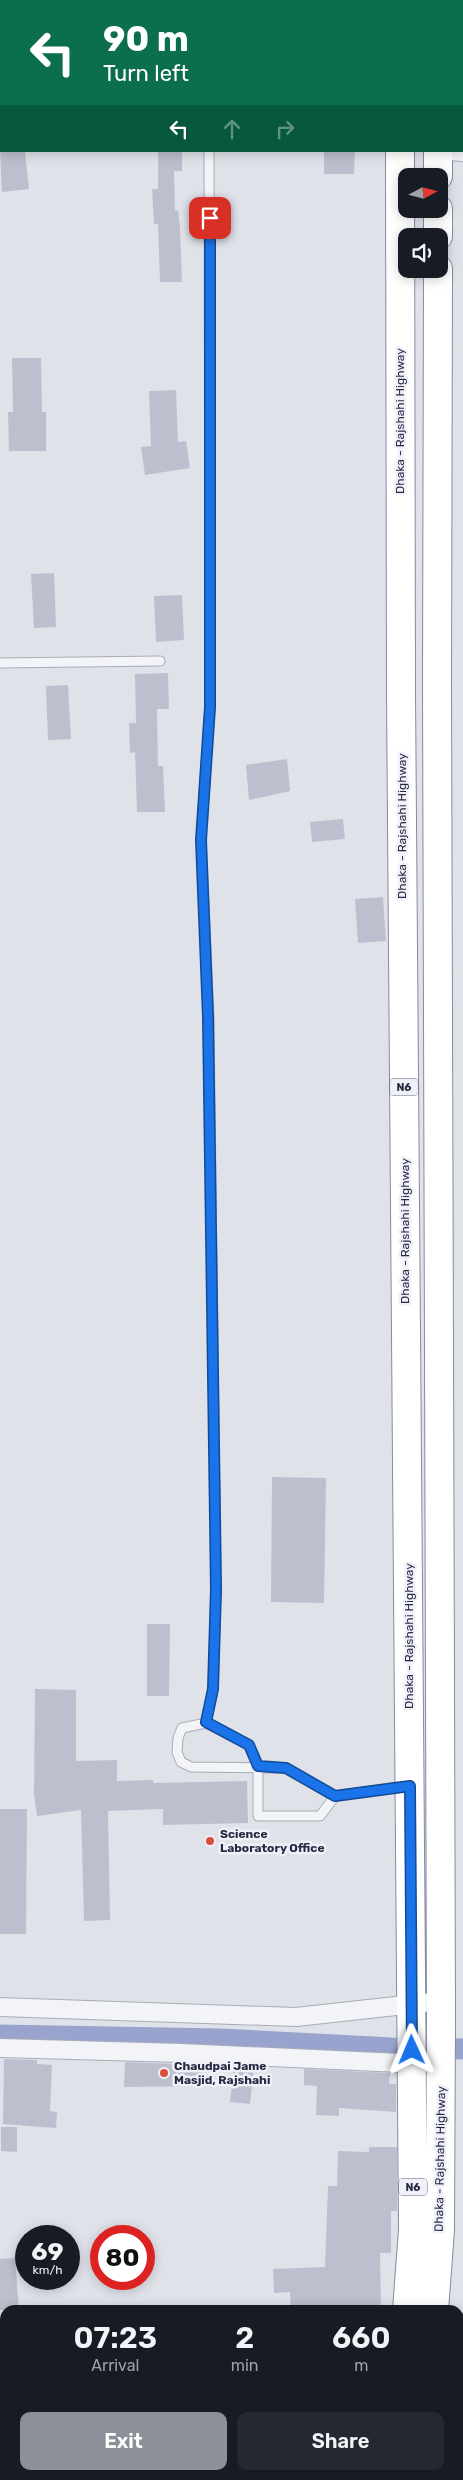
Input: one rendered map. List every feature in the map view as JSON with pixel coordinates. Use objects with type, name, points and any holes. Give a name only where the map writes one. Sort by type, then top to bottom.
[{"type":"highway","name":"Dhaka - Rajshahi Highway","points":[[400,152],[401,694],[413,2230],[407,2305]]},
{"type":"highway","points":[[438,152],[438,168]]},
{"type":"highway","name":"Dhaka - Rajshahi Highway","points":[[434,2305],[440,2230],[441,2066],[437,707],[438,278]]},
{"type":"street","points":[[0,2007],[296,2016],[411,2014],[441,2010]]},
{"type":"street","points":[[0,2048],[412,2063],[441,2066]]},
{"type":"lane","points":[[206,1722],[213,1689],[216,1589],[208,1017],[201,840],[210,707],[209,152]]},
{"type":"lane","points":[[0,663],[160,661]]},
{"type":"lane","points":[[335,1796],[320,1816],[258,1816],[258,1766],[249,1745],[206,1722],[182,1728],[178,1738],[177,1752],[181,1762],[191,1767],[258,1766],[286,1768],[335,1796],[410,1786]]},
{"type":"building","points":[[0,152],[25,152],[29,189],[2,192]]},
{"type":"building","points":[[158,152],[182,152],[182,171],[174,171],[175,211],[178,210],[180,227],[182,282],[160,282],[158,224],[154,224],[152,189],[158,189]]},
{"type":"building","points":[[324,152],[355,152],[354,174],[324,174]]},
{"type":"building","points":[[12,358],[41,358],[42,412],[46,412],[46,451],[9,451],[8,412],[13,412]]},
{"type":"building","points":[[176,390],[178,442],[186,441],[190,468],[145,475],[141,447],[151,446],[149,391]]},
{"type":"building","points":[[54,573],[56,627],[34,628],[31,574]]},
{"type":"building","points":[[182,595],[184,640],[156,642],[154,596]]},
{"type":"building","points":[[168,673],[169,709],[157,709],[158,766],[163,766],[165,812],[137,812],[135,752],[130,753],[129,723],[136,723],[135,674]]},
{"type":"building","points":[[68,685],[71,739],[48,740],[46,686]]},
{"type":"building","points":[[287,759],[290,791],[249,800],[246,765]]},
{"type":"building","points":[[343,819],[345,839],[312,842],[310,822]]},
{"type":"building","points":[[383,897],[386,941],[358,943],[355,899]]},
{"type":"building","points":[[272,1477],[326,1478],[324,1603],[271,1602]]},
{"type":"building","points":[[147,1624],[170,1624],[169,1696],[147,1696]]},
{"type":"building","points":[[35,1689],[76,1690],[76,1761],[117,1760],[117,1781],[153,1780],[153,1783],[247,1781],[248,1823],[163,1825],[163,1809],[108,1811],[110,1920],[84,1921],[81,1810],[37,1816],[34,1794]]},
{"type":"building","points":[[0,1809],[27,1809],[26,1934],[0,1934]]},
{"type":"building","points":[[4,2059],[37,2060],[37,2064],[52,2065],[50,2111],[57,2112],[56,2128],[3,2124]]},
{"type":"building","name":"Chaudpai Jame Masjid, Rajshahi","points":[[125,2062],[202,2065],[204,2086],[124,2087]]},
{"type":"building","points":[[234,2066],[254,2067],[250,2104],[230,2102]]},
{"type":"building","points":[[304,2069],[390,2073],[389,2084],[396,2084],[396,2112],[339,2108],[339,2116],[316,2115],[317,2086],[304,2085]]},
{"type":"building","points":[[1,2127],[17,2127],[17,2152],[1,2151]]},
{"type":"building","points":[[369,2147],[397,2147],[397,2211],[391,2211],[391,2253],[380,2253],[381,2305],[291,2305],[290,2292],[274,2293],[273,2269],[325,2267],[328,2186],[337,2186],[338,2151],[369,2152]]},
{"type":"building","points":[[15,2258],[15,2290],[17,2290],[19,2305],[0,2305],[0,2259]]},
{"type":"waterway","points":[[0,2035],[221,2039],[392,2048],[463,2049]]},
{"type":"place","name":"Science Laboratory Office","points":[[210,1841]]},
{"type":"place","name":"Chaudpai Jame Masjid, Rajshahi","points":[[164,2073]]},
{"type":"route","points":[[210,218],[210,707],[201,840],[208,1017],[216,1589],[213,1689],[206,1722],[249,1745],[258,1766],[286,1768],[335,1796],[410,1786],[412,2050]]}]
